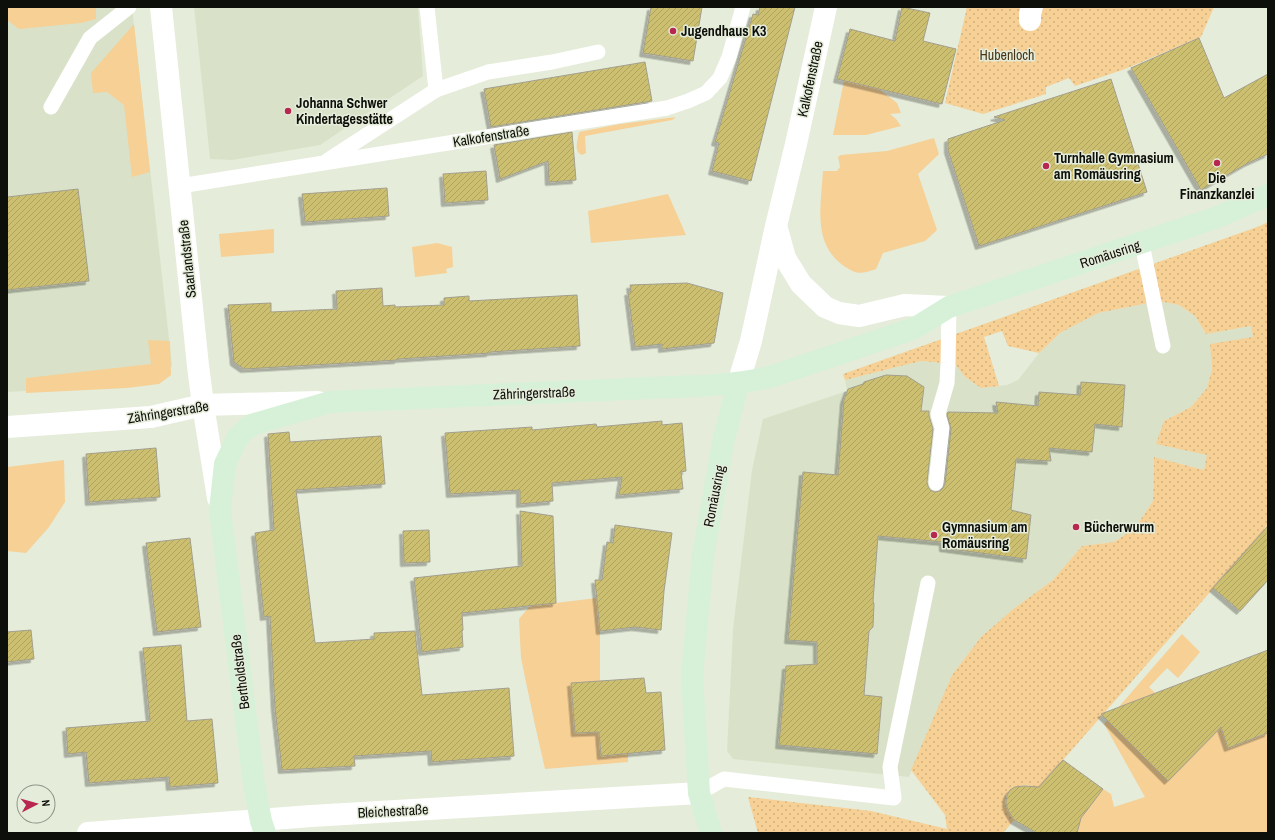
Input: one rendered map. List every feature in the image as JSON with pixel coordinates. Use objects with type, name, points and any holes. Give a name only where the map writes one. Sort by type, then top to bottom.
[{"type":"main road","name":"Romäusring","points":[[711,833],[699,793],[692,676],[703,555],[724,438],[738,384],[773,376],[915,328],[949,307],[1142,244],[1215,218],[1268,195]]},
{"type":"main road","name":"Zähringerstraße","points":[[220,510],[225,464],[238,436],[251,425],[330,402],[738,384]]},
{"type":"main road","name":"Bertholdstraße","points":[[220,510],[254,784],[263,827]]},
{"type":"street","name":"Saarlandstraße","points":[[161,7],[203,405],[220,510]]},
{"type":"street","name":"Kalkofenstraße","points":[[738,384],[751,341],[826,7]]},
{"type":"street","name":"Romäusring","points":[[776,226],[785,258],[801,284],[825,307],[839,313],[859,316],[905,305],[949,307]]},
{"type":"street","name":"Zähringerstraße","points":[[7,427],[151,417],[203,405],[330,402]]},
{"type":"street","name":"Bleichestraße","points":[[88,833],[263,827],[319,816],[699,793]]},
{"type":"lane","points":[[51,106],[90,38],[129,7]]},
{"type":"lane","points":[[426,7],[436,90]]},
{"type":"lane","name":"Kalkofenstraße","points":[[180,186],[667,108],[706,93],[720,78],[729,57],[743,7]]},
{"type":"lane","points":[[324,163],[436,90],[488,72],[552,62],[598,52]]},
{"type":"lane","points":[[1142,244],[1163,346]]},
{"type":"lane","points":[[936,483],[942,428],[938,414],[947,383],[949,307]]},
{"type":"lane","points":[[699,793],[724,779],[894,798],[890,767],[928,584]]},
{"type":"shaded area","points":[[7,7],[132,7],[172,366],[154,384],[7,392]]},
{"type":"shaded area","name":"Johanna Schwer Kindertagesstätte","points":[[194,7],[418,7],[423,76],[320,145],[232,160],[210,159]]},
{"type":"shaded area","name":"Gymnasium am Romäusring","points":[[1159,301],[1179,305],[1195,316],[1206,334],[1252,326],[1253,338],[1210,344],[1212,369],[1207,388],[1191,407],[1164,421],[1208,455],[1204,470],[1154,457],[1153,501],[1135,528],[1114,542],[1082,546],[1053,580],[1012,610],[981,637],[952,675],[909,777],[733,759],[727,751],[733,629],[752,470],[763,419],[847,391],[845,380],[921,361],[955,364],[965,377],[981,388],[1007,385],[1018,380],[1039,353],[1060,333],[1098,313]]},
{"type":"green space","points":[[7,7],[96,7],[96,19],[81,23],[19,29],[7,20]]},
{"type":"green space","name":"Hubenloch","points":[[967,7],[1214,7],[1201,37],[1125,69],[1075,86],[1069,78],[1046,87],[1046,94],[983,114],[945,103]]},
{"type":"green space","points":[[134,24],[150,172],[132,177],[124,105],[107,92],[93,93],[91,73]]},
{"type":"green space","points":[[844,81],[879,89],[897,103],[901,113],[890,114],[901,126],[866,135],[833,135]]},
{"type":"green space","points":[[676,117],[672,120],[585,136],[586,153],[582,155],[579,153],[577,148],[579,132],[620,124]]},
{"type":"green space","points":[[934,138],[939,154],[918,174],[937,230],[925,241],[883,253],[876,269],[860,273],[844,266],[834,257],[827,247],[823,235],[820,210],[823,171],[837,171],[840,167],[838,157],[841,155],[887,151]]},
{"type":"green space","points":[[668,194],[686,235],[591,243],[588,211]]},
{"type":"green space","points":[[1268,222],[1268,526],[1063,760],[1042,791],[1032,786],[1021,786],[1013,788],[1007,794],[1006,805],[1014,820],[1003,833],[758,833],[748,797],[871,811],[947,829],[945,815],[911,770],[952,675],[981,637],[1012,610],[1053,580],[1082,546],[1114,542],[1135,528],[1153,501],[1154,457],[1204,470],[1207,455],[1156,444],[1164,421],[1191,407],[1207,388],[1212,369],[1210,344],[1253,337],[1251,326],[1206,334],[1195,316],[1179,305],[1159,301],[1098,313],[1060,333],[1039,353],[1008,346],[1002,331],[984,337],[999,386],[981,388],[965,377],[955,364],[921,361],[845,380],[843,374]]},
{"type":"green space","points":[[274,229],[274,253],[221,257],[219,234]]},
{"type":"green space","points":[[437,243],[452,247],[453,267],[446,269],[447,273],[415,277],[412,247]]},
{"type":"green space","points":[[148,340],[170,341],[171,375],[159,384],[127,388],[26,393],[26,378],[151,364]]},
{"type":"green space","points":[[64,460],[65,502],[49,527],[26,553],[7,551],[7,467]]},
{"type":"green space","points":[[597,598],[600,631],[600,681],[571,684],[575,733],[599,732],[601,756],[628,753],[628,762],[545,769],[521,658],[519,619],[530,606]]},
{"type":"green space","points":[[1182,634],[1200,652],[1178,678],[1167,668],[1149,687],[1167,705],[1219,723],[1229,748],[1268,733],[1268,833],[1077,833],[1081,818],[1103,789],[1111,794],[1114,807],[1145,797],[1104,724]]},
{"type":"building","name":"Jugendhaus K3","points":[[651,7],[702,7],[693,61],[643,53]]},
{"type":"building","points":[[760,7],[795,7],[751,181],[712,171],[719,143],[715,142],[753,14],[758,15]]},
{"type":"building","points":[[902,7],[930,13],[923,41],[956,49],[942,104],[837,79],[850,29],[895,41]]},
{"type":"building","points":[[1199,38],[1224,98],[1268,74],[1268,154],[1248,163],[1201,190],[1131,68]]},
{"type":"building","points":[[645,62],[652,101],[491,127],[484,89]]},
{"type":"building","name":"Turnhalle Gymnasium am Romäusring","points":[[1111,79],[1147,192],[979,246],[948,150],[948,139],[1005,120],[994,117]]},
{"type":"building","points":[[572,132],[576,180],[549,182],[548,161],[500,179],[494,145]]},
{"type":"building","points":[[486,171],[488,200],[445,203],[443,174]]},
{"type":"building","points":[[387,188],[389,216],[305,222],[302,194]]},
{"type":"building","points":[[78,189],[89,281],[7,290],[7,197]]},
{"type":"building","points":[[687,283],[723,293],[714,343],[662,349],[662,344],[635,347],[628,292],[631,292],[630,285]]},
{"type":"building","points":[[382,288],[383,306],[395,305],[395,307],[444,305],[444,298],[469,296],[469,301],[577,295],[580,346],[398,360],[244,369],[234,362],[228,305],[271,303],[271,312],[337,309],[336,291]]},
{"type":"building","points":[[886,375],[907,376],[924,387],[921,411],[929,411],[933,429],[927,482],[930,490],[935,492],[940,491],[945,484],[951,429],[947,414],[948,412],[998,413],[996,402],[1038,406],[1039,392],[1080,395],[1081,382],[1125,385],[1122,427],[1095,424],[1092,452],[1049,448],[1051,461],[1016,459],[1011,510],[1031,515],[1026,559],[943,548],[943,542],[878,536],[873,601],[873,627],[869,631],[864,695],[882,697],[877,754],[779,745],[786,666],[817,664],[817,642],[788,640],[803,472],[838,475],[844,400],[848,389]]},
{"type":"building","points":[[662,421],[662,425],[682,423],[686,471],[681,472],[683,489],[619,495],[622,477],[552,483],[553,501],[520,504],[520,490],[450,494],[445,433],[532,427],[532,430],[596,424],[597,427]]},
{"type":"building","points":[[289,432],[290,442],[381,436],[385,484],[296,490],[315,643],[374,639],[374,633],[415,631],[422,695],[509,688],[514,756],[432,762],[431,751],[354,756],[355,766],[282,770],[275,708],[270,616],[264,617],[255,533],[274,530],[268,434]]},
{"type":"building","points":[[156,448],[160,497],[89,502],[86,454]]},
{"type":"building","points":[[520,511],[553,516],[556,603],[462,613],[463,647],[422,652],[414,578],[522,566]]},
{"type":"building","points":[[615,525],[672,533],[664,591],[661,630],[635,627],[600,631],[595,580],[602,580],[607,542],[613,543]]},
{"type":"building","points":[[1268,526],[1268,580],[1240,611],[1213,588]]},
{"type":"building","points":[[429,530],[430,562],[404,563],[403,531]]},
{"type":"building","points":[[190,538],[201,627],[157,632],[146,543]]},
{"type":"building","points":[[31,630],[34,659],[7,662],[7,632]]},
{"type":"building","points":[[181,645],[187,721],[212,719],[218,783],[170,787],[169,777],[89,783],[86,752],[68,754],[66,728],[150,721],[143,648]]},
{"type":"building","points":[[1268,650],[1268,733],[1228,748],[1221,727],[1168,781],[1101,714]]},
{"type":"building","points":[[644,678],[646,693],[661,692],[665,750],[601,756],[599,732],[575,733],[571,683]]},
{"type":"building","points":[[1063,760],[1103,789],[1081,818],[1077,833],[1037,833],[1014,820],[1006,803],[1007,795],[1010,790],[1015,787],[1039,787]]},
{"type":"place","name":"Jugendhaus K3","points":[[673,31]]},
{"type":"place","name":"Johanna Schwer Kindertagesstätte","points":[[288,111]]},
{"type":"place","name":"Die Finanzkanzlei","points":[[1217,163]]},
{"type":"place","name":"Turnhalle Gymnasium am Romäusring","points":[[1046,166]]},
{"type":"place","name":"Bücherwurm","points":[[1076,527]]},
{"type":"place","name":"Gymnasium am Romäusring","points":[[934,535]]}]
